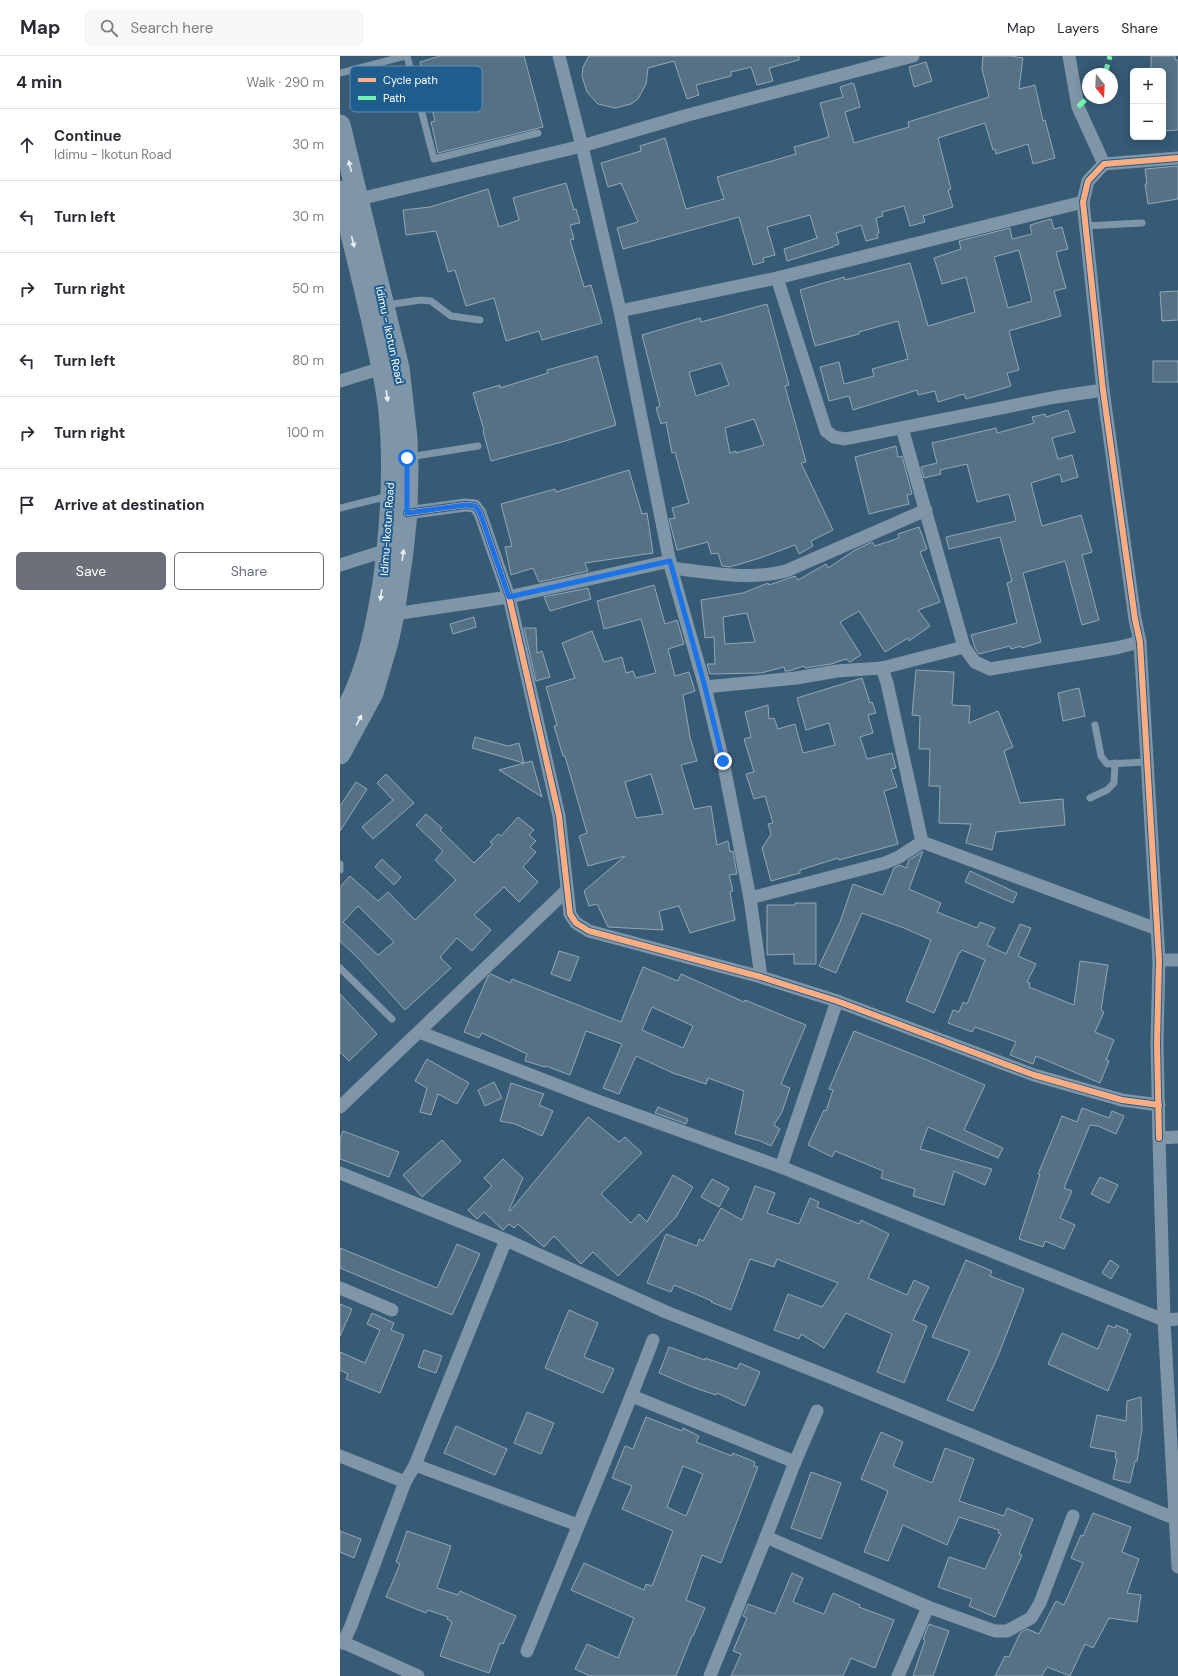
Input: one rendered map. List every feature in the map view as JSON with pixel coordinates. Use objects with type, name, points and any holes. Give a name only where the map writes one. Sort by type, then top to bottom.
[{"type":"main road","name":"Idimu - Ikotun Road","points":[[340,125],[399,368],[407,438],[407,513],[394,614],[373,693],[340,754]]},
{"type":"main road","name":"Idimu-Ikotun Road","points":[[340,191],[344,221],[382,368],[390,434],[391,496],[387,550],[377,625],[357,688],[340,721]]},
{"type":"street","points":[[559,56],[582,146],[620,311],[670,564],[705,687],[723,761],[750,898],[761,977]]},
{"type":"street","points":[[358,199],[582,146],[688,115],[907,56]]},
{"type":"street","points":[[1069,56],[1078,107],[1104,164]]},
{"type":"street","points":[[1178,158],[1104,164],[1088,180],[1083,202],[1103,390],[1135,618],[1140,642],[1158,929],[1159,960],[1157,1043],[1164,1320],[1178,1567]]},
{"type":"street","points":[[620,311],[777,278],[1083,202]]},
{"type":"street","points":[[777,278],[826,432],[834,437],[846,439],[1056,397],[1103,390]]},
{"type":"street","points":[[340,381],[382,368]]},
{"type":"street","points":[[902,428],[964,647],[975,662],[990,669],[1116,648],[1140,642]]},
{"type":"street","points":[[407,513],[465,505],[475,506],[480,513],[509,597],[559,816],[566,890],[570,914],[576,923],[589,931],[761,977],[837,1001],[1034,1075],[1122,1100],[1159,1105]]},
{"type":"street","points":[[394,614],[509,597],[670,564],[753,576],[772,575],[786,571],[926,510]]},
{"type":"street","points":[[340,565],[387,550]]},
{"type":"street","points":[[705,687],[882,668],[964,647]]},
{"type":"street","points":[[882,668],[887,683],[922,842]]},
{"type":"street","points":[[750,898],[885,863],[899,857],[922,842]]},
{"type":"street","points":[[922,842],[1158,929]]},
{"type":"street","points":[[340,1107],[566,890]]},
{"type":"street","points":[[1159,960],[1178,960]]},
{"type":"street","points":[[781,1167],[837,1001]]},
{"type":"street","points":[[419,1032],[598,1101],[781,1167],[1164,1320],[1178,1319]]},
{"type":"street","points":[[1159,1138],[1178,1137]]},
{"type":"street","points":[[340,1173],[506,1240],[666,1312],[830,1377],[1176,1520]]},
{"type":"street","points":[[418,1676],[342,1642],[354,1619],[405,1482],[415,1465],[506,1240]]},
{"type":"street","points":[[340,1288],[392,1310]]},
{"type":"street","points":[[527,1651],[632,1396],[653,1340]]},
{"type":"street","points":[[632,1396],[795,1462]]},
{"type":"street","points":[[710,1676],[795,1462],[817,1411]]},
{"type":"street","points":[[340,1456],[405,1482]]},
{"type":"street","points":[[415,1465],[578,1525]]},
{"type":"street","points":[[766,1537],[928,1607],[995,1631],[1007,1631],[1021,1625],[1031,1618],[1040,1603],[1073,1516]]},
{"type":"street","points":[[898,1676],[928,1607]]},
{"type":"lane","points":[[367,66],[406,56],[409,66]]},
{"type":"lane","points":[[340,73],[350,70]]},
{"type":"lane","points":[[421,112],[434,159],[538,132]]},
{"type":"lane","points":[[1085,226],[1142,223]]},
{"type":"lane","points":[[384,306],[421,300],[431,301],[451,316],[480,320]]},
{"type":"lane","points":[[407,458],[478,446]]},
{"type":"lane","points":[[340,508],[391,496]]},
{"type":"lane","points":[[1095,725],[1101,756],[1107,764],[1147,762]]},
{"type":"lane","points":[[1090,798],[1107,790],[1114,783],[1115,763]]},
{"type":"lane","points":[[340,864],[340,870]]},
{"type":"lane","points":[[340,968],[392,1020]]},
{"type":"building","points":[[440,56],[524,56],[543,127],[438,153],[431,122],[435,121],[433,112],[482,112],[482,66],[421,66],[420,62]]},
{"type":"building","points":[[589,56],[799,56],[799,60],[769,68],[773,81],[757,85],[751,67],[731,72],[731,76],[696,85],[699,95],[687,99],[674,61],[648,68],[646,84],[638,99],[631,104],[615,108],[598,104],[587,92],[582,76],[583,67]]},
{"type":"building","points":[[983,56],[1010,56],[1023,58],[1019,89],[1035,85],[1043,121],[1045,120],[1055,158],[1033,164],[1028,144],[996,154],[995,149],[993,150],[985,123],[938,138],[951,189],[948,190],[953,207],[923,216],[925,222],[910,226],[904,206],[882,212],[883,216],[876,218],[879,233],[877,234],[878,238],[866,241],[861,225],[836,233],[839,244],[833,247],[787,261],[784,249],[817,238],[810,215],[767,227],[775,255],[763,258],[764,262],[753,265],[739,217],[623,249],[617,228],[638,222],[621,183],[608,187],[601,163],[641,151],[640,146],[665,138],[686,209],[724,199],[717,177],[796,154],[794,147],[829,137],[820,103],[843,97],[840,87],[852,83],[854,84],[860,107],[845,112],[854,143],[909,127],[908,122],[989,97],[982,69]]},
{"type":"building","points":[[1151,56],[1175,56],[1175,60],[1178,60],[1178,130],[1166,131],[1166,68],[1151,68]]},
{"type":"building","points":[[926,62],[932,81],[914,87],[909,67]]},
{"type":"building","points":[[1178,166],[1178,199],[1148,204],[1145,184],[1147,184],[1145,169]]},
{"type":"building","points":[[566,183],[574,210],[576,209],[580,223],[570,225],[574,239],[570,240],[584,287],[591,285],[602,323],[542,340],[539,331],[506,341],[494,298],[466,306],[455,270],[448,272],[436,231],[406,235],[403,210],[430,207],[488,189],[499,227],[519,220],[513,198]]},
{"type":"building","points":[[1051,219],[1054,229],[1062,227],[1068,249],[1056,252],[1066,288],[1054,291],[1061,316],[1009,331],[1019,370],[1007,373],[1011,386],[966,399],[964,394],[938,402],[935,391],[918,395],[917,390],[853,410],[849,396],[829,401],[820,367],[839,362],[844,384],[874,376],[872,369],[908,359],[898,321],[815,346],[800,290],[844,277],[845,280],[910,263],[928,326],[975,312],[966,277],[942,284],[934,258],[961,249],[959,241],[1010,228],[1012,239],[1032,234],[1030,225]],"holes":[[[1019,250],[1032,301],[1008,308],[994,257]]]},
{"type":"building","points":[[1178,291],[1178,320],[1162,321],[1160,292]]},
{"type":"building","points":[[767,304],[789,385],[785,386],[806,462],[801,463],[833,530],[811,541],[813,546],[799,554],[795,545],[730,567],[722,566],[718,553],[711,554],[708,542],[677,550],[669,519],[675,518],[672,508],[689,503],[675,452],[672,453],[666,422],[661,424],[656,408],[660,406],[642,335],[700,318],[701,322]],"holes":[[[721,363],[729,385],[696,396],[689,372]],[[754,419],[764,445],[736,453],[736,451],[730,453],[725,428]]]},
{"type":"building","points":[[597,356],[616,425],[562,442],[491,461],[473,393],[500,385],[500,388],[548,373],[547,370]]},
{"type":"building","points":[[1153,361],[1178,361],[1178,382],[1153,382]]},
{"type":"building","points":[[1068,410],[1075,432],[1052,438],[1058,459],[1072,455],[1078,477],[1062,482],[1060,474],[1031,483],[1042,526],[1081,515],[1092,552],[1082,555],[1099,620],[1082,625],[1065,561],[1023,573],[1041,642],[1022,648],[1021,646],[1011,649],[1010,646],[979,654],[975,648],[971,635],[1017,623],[1007,583],[1012,581],[1000,537],[949,549],[946,537],[1016,521],[1009,494],[977,502],[967,464],[940,470],[941,474],[924,478],[921,467],[937,463],[932,443],[996,428],[997,433],[1034,423],[1032,417],[1045,414],[1046,417]]},
{"type":"building","points":[[896,446],[898,457],[902,456],[912,494],[907,495],[909,504],[869,514],[855,457]]},
{"type":"building","points":[[629,470],[642,514],[647,513],[653,553],[585,563],[588,571],[539,582],[533,568],[511,575],[505,547],[512,546],[501,504],[555,489],[556,492]]},
{"type":"building","points":[[919,527],[927,549],[920,552],[940,602],[918,610],[930,626],[909,641],[908,638],[885,652],[859,611],[840,622],[861,655],[850,662],[846,659],[831,664],[805,668],[804,666],[789,671],[785,671],[784,667],[761,673],[710,674],[707,664],[715,664],[714,637],[705,638],[701,600],[743,593],[768,583],[769,585],[795,576],[798,580],[826,564],[828,568],[855,550],[872,542],[875,546],[899,538],[898,534]],"holes":[[[747,613],[755,642],[725,644],[723,617]]]},
{"type":"building","points":[[654,585],[665,624],[677,620],[684,644],[668,649],[675,676],[689,672],[695,691],[683,695],[690,737],[697,761],[681,765],[694,809],[711,806],[717,845],[728,841],[730,852],[733,851],[737,874],[729,875],[733,891],[730,892],[735,920],[690,933],[679,906],[659,911],[663,930],[608,927],[597,904],[589,906],[584,891],[625,856],[588,866],[579,836],[587,833],[565,756],[563,756],[554,726],[557,725],[546,687],[575,678],[562,643],[592,631],[604,662],[622,657],[626,673],[633,671],[636,678],[656,673],[641,619],[604,629],[597,601]],"holes":[[[651,774],[663,814],[636,818],[625,782]]]},
{"type":"building","points":[[588,588],[591,599],[550,611],[544,597]]},
{"type":"building","points":[[474,617],[476,627],[453,634],[450,624]]},
{"type":"building","points":[[524,628],[536,628],[537,653],[542,651],[550,677],[536,681]]},
{"type":"building","points":[[916,670],[954,672],[952,705],[970,706],[969,723],[998,711],[1013,747],[1004,751],[1020,803],[1063,799],[1065,825],[996,832],[992,850],[966,843],[971,824],[939,823],[940,786],[929,786],[930,749],[919,749],[920,716],[912,715]]},
{"type":"building","points":[[862,678],[870,703],[872,702],[876,713],[868,715],[873,733],[860,737],[867,759],[892,753],[896,768],[891,769],[897,787],[884,791],[898,844],[839,860],[838,858],[800,870],[800,873],[771,881],[762,848],[771,834],[768,824],[773,823],[765,796],[754,799],[746,774],[754,772],[744,739],[751,737],[745,712],[768,705],[769,719],[774,718],[778,729],[795,724],[803,753],[835,745],[829,723],[806,730],[797,698]]},
{"type":"building","points":[[1079,688],[1085,716],[1063,721],[1058,693]]},
{"type":"building","points":[[475,737],[508,746],[519,743],[524,763],[472,748]]},
{"type":"building","points":[[532,761],[542,797],[499,770]]},
{"type":"building","points":[[386,774],[414,803],[373,839],[362,827],[393,800],[377,783]]},
{"type":"building","points":[[356,782],[367,789],[340,831],[340,806]]},
{"type":"building","points":[[426,814],[442,828],[440,830],[474,863],[493,844],[490,842],[498,834],[501,836],[518,817],[534,830],[529,835],[536,841],[530,847],[536,852],[523,867],[538,882],[519,902],[504,887],[474,915],[491,930],[472,951],[457,938],[440,957],[451,968],[405,1010],[359,959],[340,941],[340,887],[350,876],[378,901],[388,892],[415,920],[456,880],[435,860],[443,851],[416,825]],"holes":[[[358,906],[394,942],[378,955],[343,922]]]},
{"type":"building","points":[[923,851],[909,889],[941,903],[937,912],[977,928],[980,922],[995,928],[987,945],[1006,954],[1020,924],[1031,928],[1018,956],[1036,964],[1027,982],[1030,983],[1029,987],[1074,1005],[1080,961],[1108,965],[1101,1010],[1104,1012],[1095,1032],[1114,1040],[1106,1060],[1109,1061],[1100,1083],[1036,1056],[1033,1064],[1010,1055],[1016,1042],[975,1027],[972,1032],[948,1023],[953,1010],[959,1012],[963,1002],[967,1004],[985,960],[962,950],[959,953],[934,1013],[906,1001],[931,940],[904,928],[862,913],[836,973],[819,966],[840,922],[853,884],[883,895],[894,868],[900,865],[906,868],[909,860]]},
{"type":"building","points":[[382,859],[401,877],[394,885],[375,867]]},
{"type":"building","points":[[970,871],[1017,893],[1013,903],[965,882]]},
{"type":"building","points":[[795,903],[816,903],[816,964],[794,964],[794,954],[767,955],[767,905],[795,905]]},
{"type":"building","points":[[559,951],[579,957],[570,981],[551,974]]},
{"type":"building","points":[[643,967],[678,981],[681,974],[744,1002],[745,1000],[806,1025],[781,1084],[790,1088],[782,1112],[774,1125],[780,1129],[771,1146],[760,1141],[735,1134],[744,1091],[708,1078],[706,1084],[673,1073],[636,1056],[619,1094],[603,1088],[622,1044],[586,1031],[570,1075],[546,1066],[545,1067],[525,1061],[527,1054],[482,1033],[479,1038],[464,1032],[488,976],[491,974],[510,983],[512,979],[621,1022]],"holes":[[[652,1007],[693,1026],[683,1048],[642,1030]]]},
{"type":"building","points":[[340,994],[377,1034],[349,1061],[340,1052]]},
{"type":"building","points":[[854,1031],[985,1085],[964,1130],[1003,1148],[998,1158],[928,1127],[920,1149],[992,1169],[985,1185],[954,1171],[944,1205],[913,1196],[915,1189],[881,1178],[883,1171],[835,1151],[832,1157],[808,1145],[824,1110],[826,1111],[833,1090],[829,1089]]},
{"type":"building","points":[[427,1059],[469,1083],[457,1104],[438,1094],[431,1115],[420,1112],[427,1088],[415,1081]]},
{"type":"building","points":[[494,1082],[502,1098],[485,1106],[478,1090]]},
{"type":"building","points":[[511,1083],[544,1094],[539,1105],[553,1111],[542,1136],[515,1124],[500,1121]]},
{"type":"building","points":[[658,1107],[688,1119],[686,1124],[655,1113]]},
{"type":"building","points":[[1082,1108],[1109,1118],[1112,1111],[1124,1116],[1116,1134],[1098,1126],[1090,1125],[1064,1188],[1072,1191],[1060,1218],[1075,1225],[1064,1249],[1045,1241],[1043,1247],[1019,1239],[1040,1174],[1038,1174],[1062,1116],[1077,1122]]},
{"type":"building","points":[[588,1117],[619,1142],[625,1137],[642,1153],[601,1194],[631,1223],[639,1214],[647,1222],[673,1175],[693,1187],[676,1217],[618,1276],[593,1252],[581,1264],[554,1236],[544,1247],[518,1224],[514,1228],[509,1224],[503,1230],[484,1212],[477,1219],[468,1210],[492,1186],[484,1178],[503,1159],[523,1178],[509,1210],[510,1211]]},
{"type":"building","points":[[343,1131],[399,1152],[389,1177],[340,1159],[340,1139]]},
{"type":"building","points":[[442,1140],[461,1161],[422,1197],[403,1175]]},
{"type":"building","points":[[1100,1177],[1118,1185],[1109,1203],[1091,1194]]},
{"type":"building","points":[[712,1179],[729,1188],[719,1207],[701,1197]]},
{"type":"building","points":[[755,1186],[775,1193],[767,1213],[799,1224],[810,1198],[819,1202],[817,1207],[859,1224],[861,1220],[889,1234],[868,1278],[907,1295],[914,1280],[929,1287],[913,1320],[927,1326],[904,1383],[877,1372],[892,1334],[846,1313],[824,1348],[801,1334],[799,1339],[774,1330],[788,1294],[822,1307],[838,1283],[777,1259],[774,1267],[750,1259],[731,1310],[674,1285],[671,1292],[647,1283],[666,1234],[697,1246],[699,1239],[703,1241],[721,1208],[742,1220]]},
{"type":"building","points":[[457,1244],[480,1254],[452,1315],[340,1268],[340,1248],[437,1288]]},
{"type":"building","points":[[966,1260],[992,1271],[990,1276],[1024,1289],[998,1356],[973,1411],[947,1400],[970,1351],[932,1337]]},
{"type":"building","points":[[1110,1260],[1119,1266],[1111,1279],[1102,1273]]},
{"type":"building","points":[[340,1304],[352,1309],[340,1336]]},
{"type":"building","points":[[569,1310],[598,1323],[584,1357],[614,1369],[603,1393],[545,1368]]},
{"type":"building","points":[[372,1313],[394,1323],[391,1330],[404,1335],[380,1393],[346,1379],[348,1374],[340,1370],[340,1352],[365,1363],[380,1330],[367,1324]]},
{"type":"building","points":[[1108,1325],[1115,1328],[1116,1325],[1128,1330],[1127,1333],[1131,1334],[1108,1391],[1048,1364],[1062,1333],[1098,1349]]},
{"type":"building","points":[[669,1347],[705,1360],[705,1358],[737,1369],[740,1363],[760,1372],[745,1406],[717,1393],[716,1395],[695,1388],[659,1373]]},
{"type":"building","points":[[424,1350],[442,1356],[436,1373],[418,1367]]},
{"type":"building","points":[[1141,1397],[1142,1429],[1137,1461],[1135,1461],[1130,1483],[1113,1479],[1117,1459],[1115,1458],[1116,1452],[1090,1447],[1097,1415],[1126,1421],[1127,1401]]},
{"type":"building","points":[[527,1412],[554,1423],[541,1454],[514,1443]]},
{"type":"building","points":[[646,1417],[682,1431],[683,1428],[699,1436],[696,1442],[732,1456],[733,1453],[755,1462],[754,1466],[758,1467],[721,1563],[702,1555],[686,1600],[705,1608],[676,1676],[590,1676],[575,1669],[587,1644],[618,1658],[634,1618],[571,1590],[584,1563],[644,1590],[646,1584],[652,1586],[673,1531],[622,1509],[632,1486],[612,1478],[625,1446],[633,1449]],"holes":[[[683,1466],[703,1474],[686,1516],[667,1507]]]},
{"type":"building","points":[[456,1426],[507,1449],[495,1475],[444,1453]]},
{"type":"building","points":[[881,1432],[903,1442],[893,1466],[932,1483],[945,1448],[974,1459],[959,1501],[1004,1516],[1007,1508],[1033,1519],[1019,1554],[1022,1555],[995,1617],[969,1606],[972,1599],[938,1587],[949,1557],[985,1569],[1001,1534],[998,1533],[999,1530],[959,1517],[947,1545],[903,1525],[888,1561],[864,1552],[888,1491],[861,1479]]},
{"type":"building","points":[[811,1472],[841,1483],[821,1539],[791,1528]]},
{"type":"building","points":[[1093,1513],[1131,1527],[1122,1552],[1139,1559],[1127,1593],[1141,1595],[1137,1622],[1109,1618],[1093,1648],[1085,1644],[1070,1676],[1047,1667],[1042,1676],[995,1676],[1005,1656],[1009,1657],[1020,1633],[1027,1629],[1039,1634],[1056,1601],[1064,1605],[1083,1563],[1071,1558]]},
{"type":"building","points":[[340,1531],[361,1539],[354,1558],[340,1552]]},
{"type":"building","points":[[407,1531],[451,1546],[437,1588],[458,1595],[460,1591],[516,1616],[503,1644],[500,1643],[489,1673],[440,1656],[452,1622],[447,1619],[448,1617],[428,1610],[426,1613],[386,1597],[400,1564],[396,1562]]},
{"type":"building","points":[[792,1573],[803,1578],[793,1602],[824,1614],[833,1593],[860,1605],[859,1607],[894,1620],[875,1668],[851,1658],[843,1676],[731,1676],[741,1654],[733,1651],[747,1618],[743,1616],[748,1604],[775,1614]]},
{"type":"building","points":[[929,1624],[949,1631],[933,1676],[913,1676],[925,1640],[923,1639]]},
{"type":"marked path","points":[[1107,68],[1110,56]]},
{"type":"marked path","points":[[1078,107],[1082,103]]},
{"type":"cycle path","points":[[1159,1138],[1157,1043],[1159,960],[1140,642],[1135,619],[1103,390],[1083,202],[1088,181],[1104,164],[1178,158]]},
{"type":"cycle path","points":[[407,513],[465,505],[475,506],[480,513],[509,597],[559,816],[570,914],[576,923],[589,931],[761,977],[837,1001],[1034,1075],[1122,1100],[1159,1105]]},
{"type":"route","points":[[407,458],[407,513],[465,505],[475,506],[480,513],[509,597],[632,568],[670,561],[705,687],[723,761]]}]
